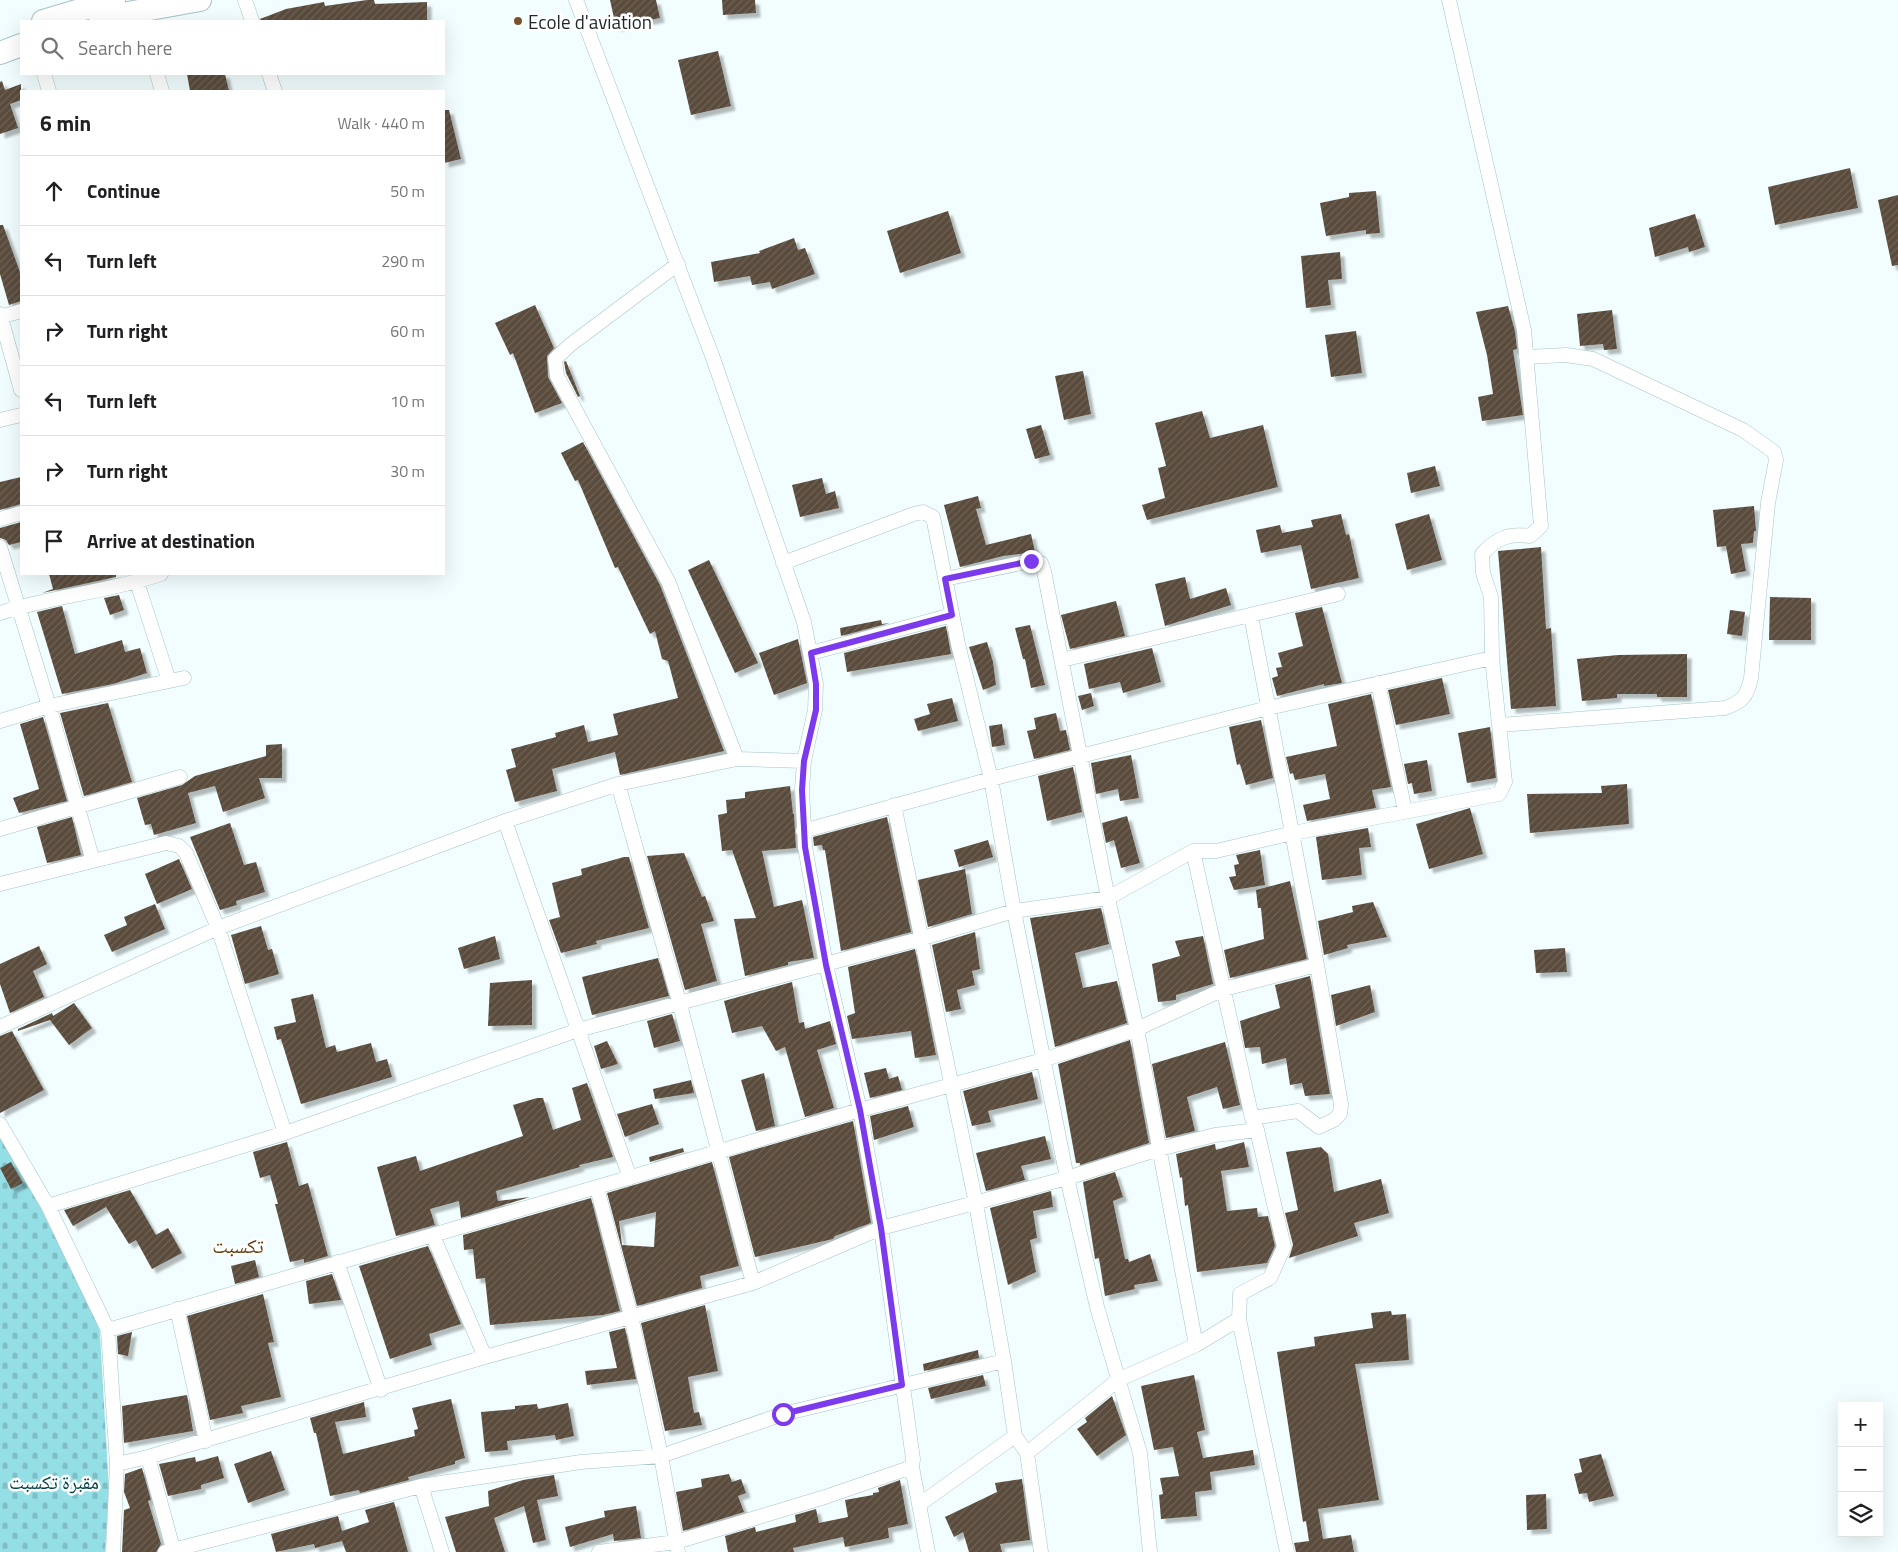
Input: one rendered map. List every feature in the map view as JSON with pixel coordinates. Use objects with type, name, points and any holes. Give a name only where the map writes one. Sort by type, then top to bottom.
[{"type":"main road","points":[[46,20],[114,0]]},
{"type":"main road","points":[[108,20],[141,16],[200,0]]},
{"type":"main road","points":[[0,36],[20,29]]},
{"type":"main road","points":[[0,53],[20,44]]},
{"type":"street","points":[[245,0],[252,20]]},
{"type":"street","points":[[576,0],[713,358],[804,622],[816,684],[816,710],[804,761],[803,830],[826,965],[860,1110],[881,1228],[913,1458],[912,1467],[928,1552]]},
{"type":"street","points":[[48,1206],[285,1133],[578,1030],[680,1005],[1014,911],[1108,898],[1193,851],[1216,851],[1293,833],[1499,794],[1505,782],[1492,658],[1491,597],[1484,573],[1482,554],[1494,541],[1516,534],[1530,536],[1540,526],[1524,330],[1449,0]]},
{"type":"street","points":[[44,75],[49,90]]},
{"type":"street","points":[[157,75],[162,90]]},
{"type":"street","points":[[269,75],[274,90]]},
{"type":"street","points":[[678,264],[570,345],[555,359],[557,376],[668,581],[737,759]]},
{"type":"street","points":[[20,312],[0,316],[20,386]]},
{"type":"street","points":[[1499,725],[1724,708],[1743,700],[1747,694],[1751,678],[1768,503],[1776,460],[1772,448],[1743,430],[1593,359],[1566,355],[1526,357]]},
{"type":"street","points":[[0,420],[20,415]]},
{"type":"street","points":[[783,563],[923,512],[933,517],[952,615],[991,779],[1014,911],[1067,1178],[1097,1307],[1140,1453],[1150,1552]]},
{"type":"street","points":[[0,519],[20,513]]},
{"type":"street","points":[[0,547],[79,807],[93,861]]},
{"type":"street","points":[[945,579],[1031,561],[1040,563],[1044,571],[1108,898],[1137,1029],[1196,1345]]},
{"type":"street","points":[[0,613],[19,607],[137,582],[158,575]]},
{"type":"street","points":[[137,582],[169,681]]},
{"type":"street","points":[[1062,660],[1338,594]]},
{"type":"street","points":[[811,653],[952,615]]},
{"type":"street","points":[[117,1464],[206,1441],[381,1390],[485,1357],[753,1283],[881,1228],[976,1204],[1160,1149],[1255,1124],[1298,1110],[1319,1127],[1334,1120],[1340,1114],[1339,1087],[1252,616]]},
{"type":"street","points":[[803,830],[991,779],[1268,708],[1492,658]]},
{"type":"street","points":[[0,721],[49,706],[184,678]]},
{"type":"street","points":[[1378,683],[1405,811]]},
{"type":"street","points":[[0,1027],[218,928],[505,821],[618,784],[737,759],[804,761]]},
{"type":"street","points":[[0,829],[180,777]]},
{"type":"street","points":[[618,784],[680,1005],[717,1152],[753,1283]]},
{"type":"street","points":[[894,806],[923,938],[976,1204],[1004,1360],[1015,1436],[1027,1452],[1041,1552]]},
{"type":"street","points":[[505,821],[630,1178]]},
{"type":"street","points":[[0,884],[166,843],[179,846],[186,853],[218,928],[285,1133]]},
{"type":"street","points":[[1193,851],[1284,1247],[1270,1278],[1240,1294],[1239,1319],[1287,1552]]},
{"type":"street","points":[[108,1330],[860,1110],[1043,1060],[1137,1029],[1224,989],[1317,965]]},
{"type":"street","points":[[0,1124],[48,1206],[108,1330],[117,1464],[113,1552]]},
{"type":"street","points":[[597,1188],[632,1316],[661,1456],[677,1547]]},
{"type":"street","points":[[433,1236],[485,1357]]},
{"type":"street","points":[[337,1262],[381,1390]]},
{"type":"street","points":[[177,1309],[206,1441]]},
{"type":"street","points":[[1027,1452],[1118,1380],[1196,1345],[1239,1319]]},
{"type":"street","points":[[148,1457],[171,1551],[421,1486],[581,1462],[661,1456],[783,1414],[1004,1360]]},
{"type":"street","points":[[920,1504],[1015,1436]]},
{"type":"street","points":[[599,1552],[677,1547],[912,1467]]},
{"type":"street","points":[[421,1486],[442,1552]]},
{"type":"green space","name":"مقبرة تكسبت","points":[[0,1135],[31,1183],[99,1317],[109,1490],[105,1552],[0,1552]]},
{"type":"building","points":[[367,0],[374,0],[375,4],[427,2],[427,20],[260,19],[286,9],[324,2],[325,6]]},
{"type":"building","points":[[610,0],[656,0],[660,18],[616,27]]},
{"type":"building","points":[[722,0],[755,0],[756,13],[723,15]]},
{"type":"building","points":[[718,51],[731,106],[691,115],[678,60]]},
{"type":"building","points":[[187,75],[225,75],[229,90],[190,90]]},
{"type":"building","points":[[2,81],[5,90],[21,84],[21,90],[20,100],[10,104],[18,128],[0,134],[0,82]]},
{"type":"building","points":[[445,110],[449,110],[461,159],[445,163]]},
{"type":"building","points":[[1850,168],[1858,208],[1775,225],[1768,187]]},
{"type":"building","points":[[1376,191],[1380,233],[1366,234],[1366,230],[1326,236],[1320,203],[1349,197],[1349,193]]},
{"type":"building","points":[[1898,195],[1898,265],[1892,266],[1878,200]]},
{"type":"building","points":[[948,211],[961,253],[900,273],[887,231]]},
{"type":"building","points":[[1695,214],[1705,247],[1689,252],[1688,247],[1655,257],[1649,228]]},
{"type":"building","points":[[0,225],[3,225],[20,272],[20,301],[9,305],[0,274]]},
{"type":"building","points":[[794,238],[798,250],[805,248],[815,274],[772,289],[770,282],[752,285],[750,276],[714,282],[711,262],[760,253],[759,251]]},
{"type":"building","points":[[1340,252],[1342,279],[1328,280],[1331,305],[1306,308],[1301,256]]},
{"type":"building","points":[[535,305],[554,348],[547,356],[548,377],[562,403],[535,413],[513,353],[510,355],[495,323]]},
{"type":"building","points":[[1508,306],[1515,331],[1517,349],[1513,350],[1523,415],[1482,421],[1478,397],[1493,394],[1487,355],[1476,312]]},
{"type":"building","points":[[1612,310],[1617,349],[1604,350],[1603,344],[1580,346],[1577,314]]},
{"type":"building","points":[[1356,331],[1362,373],[1331,377],[1325,335]]},
{"type":"building","points":[[566,361],[580,396],[578,397],[566,373],[564,362]]},
{"type":"building","points":[[1083,371],[1091,414],[1064,420],[1055,376]]},
{"type":"building","points":[[1202,411],[1210,438],[1263,425],[1278,487],[1147,520],[1142,505],[1165,498],[1158,468],[1166,466],[1155,423]]},
{"type":"building","points":[[1041,425],[1050,455],[1035,459],[1026,429]]},
{"type":"building","points":[[583,442],[660,585],[724,751],[620,775],[615,752],[552,769],[557,791],[515,802],[506,770],[516,767],[511,749],[556,737],[555,733],[584,725],[588,742],[618,735],[613,714],[678,698],[668,661],[662,659],[655,631],[650,634],[618,567],[615,568],[578,480],[575,481],[561,453]]},
{"type":"building","points":[[1435,466],[1440,486],[1411,493],[1407,473]]},
{"type":"building","points":[[20,477],[20,504],[0,510],[0,482]]},
{"type":"building","points":[[822,478],[826,494],[835,491],[839,508],[800,517],[792,485]]},
{"type":"building","points":[[978,496],[981,508],[976,509],[986,545],[1031,534],[1035,552],[1003,556],[960,567],[944,505]]},
{"type":"building","points":[[1754,506],[1756,531],[1754,531],[1753,543],[1741,544],[1746,571],[1731,574],[1726,546],[1717,547],[1713,510]]},
{"type":"building","points":[[1341,514],[1346,535],[1349,534],[1359,578],[1311,589],[1301,545],[1261,553],[1256,530],[1280,525],[1282,533],[1313,527],[1311,520]]},
{"type":"building","points":[[1429,514],[1442,560],[1407,570],[1395,524]]},
{"type":"building","points":[[20,522],[20,542],[9,545],[6,540],[0,538],[0,528]]},
{"type":"building","points":[[1541,547],[1546,629],[1551,628],[1556,706],[1511,709],[1498,551]]},
{"type":"building","points":[[709,560],[758,663],[735,673],[688,570]]},
{"type":"building","points":[[49,575],[116,575],[116,577],[42,593],[53,589]]},
{"type":"building","points":[[1185,577],[1190,599],[1226,588],[1231,605],[1165,626],[1155,584]]},
{"type":"building","points":[[119,595],[124,610],[110,615],[104,598]]},
{"type":"building","points":[[1770,597],[1811,598],[1811,640],[1769,640]]},
{"type":"building","points":[[1116,601],[1125,636],[1070,649],[1061,615]]},
{"type":"building","points":[[62,606],[75,654],[122,640],[125,652],[140,648],[147,673],[113,684],[62,694],[37,612]]},
{"type":"building","points":[[1322,607],[1342,683],[1324,686],[1324,684],[1277,696],[1272,678],[1278,676],[1276,668],[1282,667],[1278,653],[1303,646],[1295,613]]},
{"type":"building","points":[[1730,610],[1745,612],[1742,636],[1727,634]]},
{"type":"building","points":[[881,620],[882,624],[890,623],[841,636],[840,628]]},
{"type":"building","points":[[1030,625],[1045,685],[1031,688],[1025,659],[1023,659],[1015,628]]},
{"type":"building","points":[[946,626],[951,654],[847,672],[844,653]]},
{"type":"building","points":[[798,639],[807,683],[774,695],[759,653]]},
{"type":"building","points":[[987,642],[993,662],[996,685],[983,690],[969,647]]},
{"type":"building","points":[[1152,648],[1161,682],[1123,693],[1120,682],[1089,689],[1084,664]]},
{"type":"building","points":[[1687,654],[1687,697],[1657,697],[1657,694],[1617,694],[1617,698],[1582,701],[1577,659],[1618,655]]},
{"type":"building","points":[[1442,678],[1450,714],[1396,725],[1388,690]]},
{"type":"building","points":[[1091,693],[1094,706],[1082,710],[1078,696]]},
{"type":"building","points":[[1371,694],[1391,787],[1372,790],[1376,808],[1307,821],[1303,805],[1330,799],[1325,774],[1295,780],[1293,773],[1290,774],[1286,757],[1337,746],[1328,704]]},
{"type":"building","points":[[952,698],[958,721],[918,731],[914,719],[930,714],[927,704]]},
{"type":"building","points":[[108,703],[132,782],[84,796],[60,713]]},
{"type":"building","points":[[1056,713],[1060,731],[1066,730],[1070,750],[1034,759],[1027,731],[1036,729],[1034,718]]},
{"type":"building","points":[[43,717],[67,801],[19,813],[13,798],[39,789],[20,724]]},
{"type":"building","points":[[1261,720],[1273,778],[1246,785],[1240,764],[1237,765],[1229,727]]},
{"type":"building","points":[[1002,724],[1005,745],[992,747],[989,726]]},
{"type":"building","points":[[1490,727],[1496,778],[1467,783],[1458,733]]},
{"type":"building","points":[[282,744],[282,778],[259,778],[265,798],[223,812],[215,786],[188,793],[196,823],[154,835],[151,824],[145,825],[137,798],[182,785],[195,776],[266,756],[266,745]]},
{"type":"building","points":[[1131,755],[1139,798],[1120,801],[1118,789],[1096,794],[1091,763]]},
{"type":"building","points":[[1427,760],[1432,791],[1414,794],[1412,783],[1408,784],[1404,764]]},
{"type":"building","points":[[1073,767],[1082,812],[1047,821],[1038,776]]},
{"type":"building","points":[[1627,784],[1629,824],[1530,833],[1527,794],[1602,793],[1601,786]]},
{"type":"building","points":[[790,786],[796,848],[762,851],[774,907],[802,900],[814,958],[788,962],[788,965],[745,976],[734,919],[756,918],[732,850],[722,851],[718,815],[727,813],[726,800],[745,798],[745,792]]},
{"type":"building","points":[[1470,808],[1483,854],[1429,869],[1416,824]]},
{"type":"building","points":[[1127,816],[1140,863],[1121,868],[1114,840],[1106,843],[1102,823]]},
{"type":"building","points":[[72,817],[81,855],[47,863],[37,827]]},
{"type":"building","points":[[887,817],[911,932],[841,951],[825,850],[823,850],[822,845],[814,846],[813,837]]},
{"type":"building","points":[[230,823],[244,865],[256,862],[265,892],[236,901],[237,905],[220,910],[190,837]]},
{"type":"building","points":[[1368,828],[1371,847],[1359,848],[1362,875],[1322,880],[1316,837]]},
{"type":"building","points":[[988,840],[993,857],[959,867],[954,850]]},
{"type":"building","points":[[1260,850],[1265,885],[1234,890],[1229,877],[1236,876],[1234,865],[1239,864],[1236,855]]},
{"type":"building","points":[[684,853],[702,897],[705,896],[714,921],[701,924],[717,981],[685,990],[647,856]]},
{"type":"building","points":[[629,857],[649,928],[596,941],[597,944],[561,953],[549,920],[560,917],[552,883],[582,875],[581,869]]},
{"type":"building","points":[[179,859],[192,889],[157,904],[145,874]]},
{"type":"building","points":[[965,869],[972,914],[928,927],[918,880]]},
{"type":"building","points":[[1290,881],[1307,959],[1230,978],[1224,950],[1264,939],[1261,908],[1258,908],[1256,890]]},
{"type":"building","points":[[1373,902],[1387,937],[1347,945],[1348,948],[1324,955],[1318,921],[1353,912],[1352,906]]},
{"type":"building","points":[[155,904],[165,929],[112,952],[104,935],[127,925],[124,917]]},
{"type":"building","points":[[1101,908],[1109,944],[1075,953],[1083,988],[1117,981],[1127,1023],[1055,1047],[1030,918]]},
{"type":"building","points":[[261,926],[268,950],[272,949],[279,974],[245,984],[231,935]]},
{"type":"building","points":[[975,932],[980,969],[972,971],[975,985],[957,990],[961,1009],[946,1012],[932,945]]},
{"type":"building","points":[[495,936],[500,959],[464,969],[458,948]]},
{"type":"building","points":[[1203,936],[1213,984],[1176,995],[1176,1000],[1158,1002],[1152,964],[1180,956],[1175,941]]},
{"type":"building","points":[[39,946],[47,964],[33,971],[44,997],[10,1013],[0,984],[0,964]]},
{"type":"building","points":[[1565,948],[1567,972],[1536,973],[1534,950]]},
{"type":"building","points":[[915,949],[936,1055],[915,1058],[911,1031],[852,1039],[847,1016],[855,1013],[848,967]]},
{"type":"building","points":[[658,958],[669,996],[592,1015],[582,977]]},
{"type":"building","points":[[1310,976],[1330,1094],[1305,1096],[1302,1083],[1290,1085],[1286,1058],[1262,1064],[1260,1047],[1245,1048],[1240,1021],[1280,1008],[1275,985]]},
{"type":"building","points":[[532,980],[532,1025],[488,1026],[490,983]]},
{"type":"building","points":[[792,982],[799,1023],[804,1022],[805,1029],[830,1021],[836,1044],[817,1050],[834,1108],[805,1117],[785,1047],[776,1051],[762,1026],[732,1033],[724,1001]]},
{"type":"building","points":[[1370,985],[1375,1012],[1336,1026],[1331,995]]},
{"type":"building","points":[[313,994],[326,1048],[335,1045],[337,1052],[371,1043],[376,1062],[387,1059],[392,1077],[301,1104],[281,1039],[277,1040],[274,1027],[296,1022],[291,999]]},
{"type":"building","points":[[74,1003],[92,1028],[69,1045],[50,1020],[18,1031],[18,1029],[52,1013],[53,1016]]},
{"type":"building","points":[[672,1014],[680,1041],[654,1048],[647,1021]]},
{"type":"building","points":[[12,1031],[44,1090],[0,1113],[0,1036]]},
{"type":"building","points":[[1130,1040],[1149,1143],[1080,1165],[1080,1163],[1076,1163],[1058,1064]]},
{"type":"building","points":[[607,1041],[618,1064],[601,1069],[594,1046]]},
{"type":"building","points":[[1225,1042],[1240,1105],[1223,1109],[1217,1087],[1187,1097],[1195,1131],[1166,1138],[1152,1064]]},
{"type":"building","points":[[886,1068],[889,1079],[898,1076],[902,1090],[870,1098],[864,1073]]},
{"type":"building","points":[[1032,1072],[1038,1099],[988,1111],[991,1122],[972,1126],[963,1091]]},
{"type":"building","points":[[764,1073],[775,1126],[756,1131],[741,1080]]},
{"type":"building","points":[[691,1080],[694,1093],[655,1099],[653,1089]]},
{"type":"building","points":[[587,1083],[613,1157],[579,1165],[580,1167],[496,1191],[498,1201],[530,1197],[461,1218],[459,1201],[430,1209],[435,1225],[396,1236],[377,1167],[416,1156],[420,1171],[523,1136],[513,1105],[537,1098],[543,1098],[553,1130],[581,1120],[572,1088]]},
{"type":"building","points":[[652,1104],[659,1124],[625,1137],[617,1114]]},
{"type":"building","points":[[908,1106],[914,1127],[874,1140],[870,1116]]},
{"type":"building","points":[[853,1121],[871,1223],[835,1236],[833,1239],[755,1257],[729,1157]]},
{"type":"building","points":[[1045,1136],[1051,1159],[1021,1166],[1025,1180],[986,1191],[976,1153]]},
{"type":"building","points":[[287,1142],[299,1186],[308,1183],[328,1256],[304,1263],[304,1259],[290,1262],[275,1204],[278,1204],[270,1175],[260,1178],[253,1152]]},
{"type":"building","points":[[1244,1142],[1249,1167],[1221,1171],[1227,1211],[1257,1208],[1258,1217],[1268,1216],[1275,1246],[1267,1263],[1197,1272],[1188,1205],[1185,1206],[1182,1177],[1180,1178],[1176,1154],[1215,1144],[1216,1150]]},
{"type":"building","points":[[1321,1147],[1328,1154],[1334,1192],[1381,1179],[1389,1213],[1354,1223],[1358,1236],[1289,1258],[1293,1245],[1285,1213],[1298,1210],[1286,1152]]},
{"type":"building","points":[[683,1148],[684,1152],[650,1162],[649,1157]]},
{"type":"building","points":[[11,1162],[23,1183],[11,1189],[0,1168]]},
{"type":"building","points":[[712,1162],[739,1266],[700,1276],[702,1288],[637,1306],[607,1193]],"holes":[[[656,1212],[654,1247],[622,1245],[619,1221]]]},
{"type":"building","points":[[1115,1172],[1123,1197],[1113,1201],[1125,1259],[1128,1259],[1129,1262],[1150,1254],[1158,1281],[1134,1285],[1135,1289],[1105,1296],[1099,1258],[1095,1259],[1083,1182]]},
{"type":"building","points":[[130,1190],[156,1235],[168,1228],[182,1253],[152,1269],[136,1240],[129,1244],[106,1207],[73,1226],[64,1210]]},
{"type":"building","points":[[1051,1191],[1053,1207],[1033,1211],[1037,1238],[1030,1240],[1036,1272],[1008,1285],[990,1208]]},
{"type":"building","points":[[591,1198],[620,1311],[603,1315],[490,1325],[485,1278],[476,1279],[473,1249],[464,1250],[463,1235]]},
{"type":"building","points":[[428,1246],[461,1324],[429,1334],[432,1345],[390,1359],[359,1266]]},
{"type":"building","points":[[255,1260],[259,1277],[235,1284],[231,1266]]},
{"type":"building","points":[[332,1274],[341,1300],[309,1304],[306,1281]]},
{"type":"building","points":[[263,1294],[274,1342],[268,1343],[281,1397],[241,1406],[243,1413],[210,1420],[187,1316]]},
{"type":"building","points":[[705,1305],[718,1371],[688,1377],[694,1413],[699,1412],[702,1425],[665,1431],[641,1323]]},
{"type":"building","points":[[1391,1311],[1392,1315],[1406,1314],[1409,1360],[1355,1364],[1379,1500],[1318,1509],[1323,1539],[1351,1535],[1354,1552],[1296,1552],[1294,1543],[1309,1541],[1306,1521],[1303,1522],[1277,1352],[1315,1346],[1314,1337],[1373,1328],[1371,1313]]},
{"type":"building","points":[[625,1328],[636,1379],[587,1385],[585,1371],[617,1368],[609,1332]]},
{"type":"building","points":[[132,1332],[128,1356],[118,1354],[117,1336]]},
{"type":"building","points":[[978,1350],[979,1358],[924,1371],[923,1364]]},
{"type":"building","points":[[983,1375],[986,1386],[931,1399],[928,1388]]},
{"type":"building","points":[[1194,1375],[1205,1430],[1197,1432],[1203,1458],[1253,1450],[1255,1465],[1210,1472],[1212,1490],[1195,1492],[1197,1516],[1161,1519],[1159,1495],[1163,1494],[1160,1478],[1179,1476],[1173,1447],[1154,1450],[1141,1386]]},
{"type":"building","points":[[187,1395],[193,1431],[124,1443],[122,1406]]},
{"type":"building","points":[[1112,1396],[1126,1435],[1097,1456],[1077,1429],[1087,1422],[1085,1418]]},
{"type":"building","points":[[451,1399],[465,1458],[455,1461],[455,1464],[408,1477],[409,1480],[360,1493],[359,1490],[330,1496],[316,1433],[314,1433],[310,1418],[364,1402],[366,1417],[335,1422],[343,1454],[415,1436],[414,1430],[418,1429],[412,1408]]},
{"type":"building","points":[[568,1403],[574,1436],[556,1440],[555,1435],[507,1441],[508,1450],[485,1452],[481,1412],[515,1409],[515,1406],[537,1404],[538,1409]]},
{"type":"building","points":[[271,1451],[285,1490],[248,1503],[234,1464]]},
{"type":"building","points":[[1601,1454],[1614,1496],[1589,1502],[1587,1493],[1579,1494],[1574,1474],[1582,1472],[1579,1459]]},
{"type":"building","points":[[218,1456],[224,1478],[201,1485],[201,1489],[168,1496],[159,1464],[195,1457],[196,1462]]},
{"type":"building","points":[[142,1468],[151,1500],[148,1501],[161,1544],[156,1552],[122,1552],[124,1510],[130,1508],[124,1492],[125,1474]]},
{"type":"building","points":[[729,1474],[732,1482],[741,1479],[746,1493],[738,1496],[744,1512],[683,1531],[676,1492],[702,1487],[701,1479]]},
{"type":"building","points":[[554,1475],[558,1496],[537,1500],[546,1540],[533,1543],[524,1506],[494,1518],[505,1552],[456,1552],[445,1517],[489,1506],[488,1491],[523,1480]]},
{"type":"building","points":[[1022,1479],[1030,1540],[1000,1544],[1002,1552],[969,1552],[963,1532],[954,1537],[945,1517],[997,1492],[995,1483]]},
{"type":"building","points":[[900,1480],[908,1524],[888,1528],[889,1538],[845,1547],[843,1537],[793,1548],[794,1552],[728,1552],[725,1536],[755,1527],[756,1532],[796,1522],[795,1515],[816,1509],[819,1523],[848,1517],[845,1500],[873,1495],[873,1493],[879,1492],[878,1488]]},
{"type":"building","points":[[1546,1494],[1547,1529],[1527,1530],[1526,1495]]},
{"type":"building","points":[[394,1502],[408,1552],[346,1552],[342,1541],[315,1548],[314,1544],[276,1552],[271,1534],[338,1516],[342,1531],[369,1522],[365,1510]]},
{"type":"building","points":[[636,1506],[641,1538],[614,1541],[613,1534],[570,1547],[565,1527],[605,1517],[604,1511]]},
{"type":"place","name":"Ecole d'aviation","points":[[518,21]]},
{"type":"district","name":"تكسبت","points":[[238,1245]]},
{"type":"route","points":[[783,1414],[902,1385],[881,1228],[860,1110],[826,965],[805,847],[802,790],[804,761],[816,710],[816,684],[811,653],[952,615],[945,579],[1031,561]]}]
